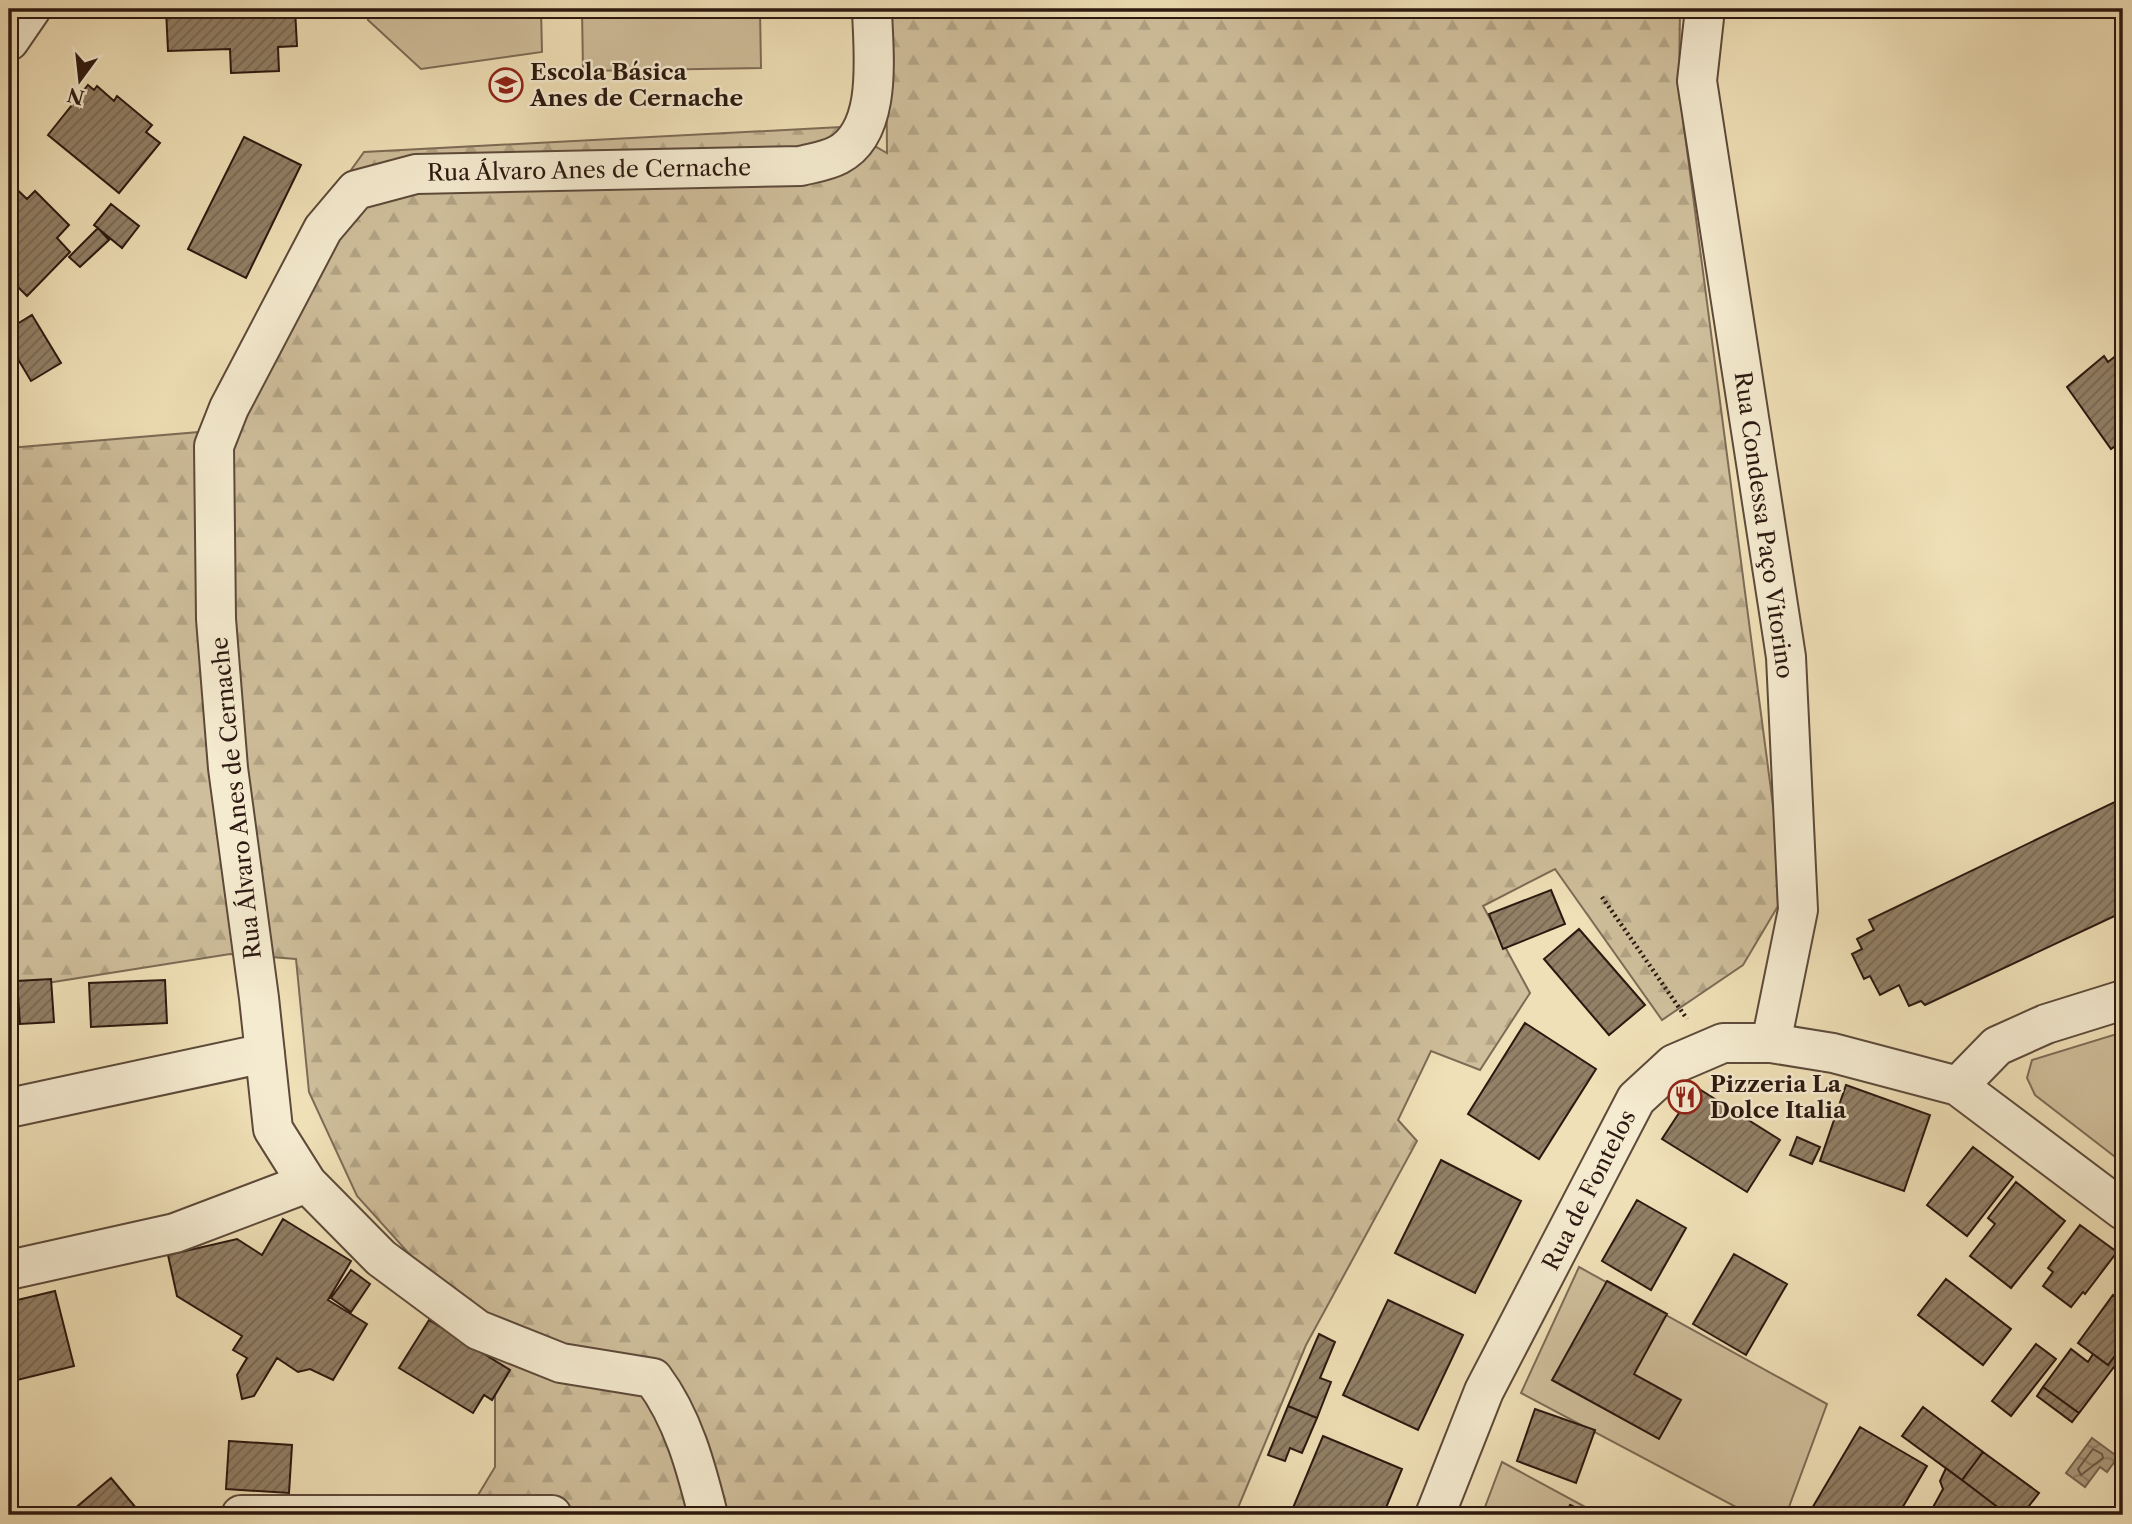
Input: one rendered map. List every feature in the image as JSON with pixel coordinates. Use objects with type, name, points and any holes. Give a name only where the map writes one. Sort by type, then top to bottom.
[{"type":"street","points":[[9,41],[31,9]]},
{"type":"street","name":"Rua Álvaro Anes de Cernache","points":[[708,1515],[698,1473],[672,1404],[653,1378],[561,1363],[478,1330],[381,1258],[307,1183],[273,1129],[226,741],[216,620],[214,446],[229,408],[323,229],[356,190],[416,174],[801,166],[839,155],[865,127],[873,85],[872,9]]},
{"type":"street","name":"Rua Condessa Paço Vitorino","points":[[1705,9],[1698,81],[1786,657],[1797,910],[1771,1043]]},
{"type":"street","points":[[1958,1086],[1997,1046],[2046,1024],[2123,1000]]},
{"type":"street","name":"Rua de Fontelos","points":[[1435,1515],[1484,1391],[1636,1099],[1674,1064],[1708,1048],[1723,1043],[1771,1043],[1833,1053],[1958,1086],[2123,1210]]},
{"type":"street","points":[[9,1108],[265,1053]]},
{"type":"street","points":[[9,1270],[174,1233],[307,1183]]},
{"type":"street","points":[[242,1515],[552,1515]]},
{"type":"path","points":[[1602,897],[1708,1048]]},
{"type":"green space","points":[[367,9],[541,9],[542,52],[421,69],[368,20]]},
{"type":"green space","points":[[582,9],[760,9],[761,68],[583,71]]},
{"type":"green space","points":[[886,9],[1680,9],[1679,89],[1774,813],[1778,906],[1743,965],[1662,1020],[1555,869],[1483,906],[1530,993],[1480,1070],[1431,1051],[1398,1120],[1417,1141],[1306,1345],[1235,1515],[458,1515],[469,1510],[495,1467],[495,1391],[478,1330],[357,1196],[309,1092],[296,959],[230,954],[9,989],[9,448],[211,431],[341,184],[364,152],[841,127],[887,153]]},
{"type":"green space","points":[[2123,1032],[2123,1163],[2035,1095],[2027,1078],[2032,1060]]},
{"type":"green space","points":[[1579,1267],[1827,1404],[1786,1515],[1751,1515],[1521,1393]]},
{"type":"green space","points":[[1502,1462],[1600,1515],[1589,1515],[1571,1505],[1565,1515],[1482,1515]]},
{"type":"water","points":[[2092,1438],[2118,1457],[2107,1472],[2100,1467],[2085,1487],[2066,1473]]},
{"type":"building","points":[[166,9],[295,9],[297,46],[278,47],[279,71],[231,73],[230,49],[168,51]]},
{"type":"building","points":[[88,85],[94,90],[97,86],[114,101],[117,96],[152,125],[146,132],[160,143],[119,193],[48,135]]},
{"type":"building","points":[[244,137],[301,165],[246,278],[188,249]]},
{"type":"building","points":[[9,182],[27,199],[35,191],[69,225],[57,238],[70,252],[27,296],[9,278]]},
{"type":"building","points":[[111,204],[139,226],[122,248],[94,225]]},
{"type":"building","points":[[98,228],[109,240],[80,267],[69,257]]},
{"type":"building","points":[[32,315],[61,363],[31,381],[9,344],[9,329]]},
{"type":"building","points":[[2123,350],[2123,440],[2111,449],[2067,387],[2104,356],[2108,362]]},
{"type":"building","points":[[2123,798],[2123,912],[1925,1005],[1921,1001],[1909,1006],[1899,985],[1880,995],[1870,976],[1864,979],[1852,954],[1862,949],[1857,939],[1874,930],[1869,920]]},
{"type":"building","points":[[1551,890],[1565,924],[1503,949],[1489,914]]},
{"type":"building","points":[[1579,929],[1645,1005],[1609,1035],[1544,959]]},
{"type":"building","points":[[51,979],[54,1022],[20,1024],[17,981]]},
{"type":"building","points":[[165,980],[167,1023],[91,1027],[89,983]]},
{"type":"building","points":[[1525,1023],[1596,1069],[1539,1159],[1468,1114]]},
{"type":"building","points":[[1846,1085],[1930,1115],[1904,1191],[1820,1161]]},
{"type":"building","points":[[1696,1087],[1780,1140],[1747,1192],[1662,1139]]},
{"type":"building","points":[[1797,1137],[1820,1147],[1812,1164],[1790,1155]]},
{"type":"building","points":[[1973,1147],[2013,1177],[1967,1236],[1927,1205]]},
{"type":"building","points":[[1441,1160],[1521,1201],[1475,1293],[1395,1253]]},
{"type":"building","points":[[2016,1182],[2065,1221],[2011,1288],[1970,1256],[1995,1224],[1988,1218]]},
{"type":"building","points":[[1637,1200],[1686,1228],[1651,1290],[1602,1261]]},
{"type":"building","points":[[283,1219],[351,1261],[328,1300],[367,1324],[333,1380],[310,1369],[298,1372],[277,1358],[254,1396],[242,1399],[237,1375],[247,1358],[233,1350],[242,1336],[177,1296],[168,1255],[237,1239],[262,1255]]},
{"type":"building","points":[[2080,1225],[2117,1252],[2085,1294],[2083,1292],[2071,1307],[2043,1286],[2053,1272],[2048,1268]]},
{"type":"building","points":[[1734,1254],[1787,1284],[1746,1355],[1693,1324]]},
{"type":"building","points":[[351,1270],[370,1284],[351,1312],[331,1298]]},
{"type":"building","points":[[1946,1279],[2011,1329],[1983,1365],[1918,1315]]},
{"type":"building","points":[[1607,1281],[1667,1314],[1634,1374],[1681,1400],[1659,1439],[1552,1380]]},
{"type":"building","points":[[55,1291],[74,1366],[9,1382],[9,1302]]},
{"type":"building","points":[[2113,1295],[2123,1302],[2123,1345],[2108,1365],[2078,1343]]},
{"type":"building","points":[[1388,1300],[1463,1335],[1418,1430],[1343,1395]]},
{"type":"building","points":[[429,1320],[510,1370],[492,1400],[484,1395],[473,1413],[399,1368]]},
{"type":"building","points":[[1319,1334],[1335,1342],[1320,1378],[1331,1382],[1317,1418],[1288,1406]]},
{"type":"building","points":[[2036,1344],[2056,1359],[2011,1416],[1992,1401]]},
{"type":"building","points":[[2123,1345],[2123,1355],[2079,1413],[2043,1387],[2071,1349],[2088,1362],[2093,1354],[2108,1365]]},
{"type":"building","points":[[2043,1387],[2079,1413],[2072,1422],[2037,1396]]},
{"type":"building","points":[[1288,1406],[1317,1418],[1302,1453],[1290,1448],[1285,1461],[1268,1455]]},
{"type":"building","points":[[1923,1407],[1983,1452],[1962,1480],[1902,1436]]},
{"type":"building","points":[[1535,1409],[1595,1430],[1576,1483],[1517,1461]]},
{"type":"building","points":[[1860,1427],[1927,1466],[1898,1515],[1808,1515]]},
{"type":"building","points":[[1323,1436],[1402,1469],[1383,1515],[1290,1515]]},
{"type":"building","points":[[229,1441],[292,1445],[289,1493],[226,1489]]},
{"type":"building","points":[[1983,1452],[2039,1493],[2022,1515],[2008,1515],[1962,1480]]},
{"type":"building","points":[[1946,1468],[2008,1515],[1936,1515],[1931,1511],[1943,1489],[1940,1481]]},
{"type":"building","points":[[111,1478],[142,1515],[67,1515]]},
{"type":"building","points":[[1570,1505],[1589,1515],[1565,1515]]},
{"type":"place","name":"Escola Básica Anes de Cernache","points":[[506,85]]},
{"type":"place","name":"Pizzeria La Dolce Italia","points":[[1685,1097]]}]
